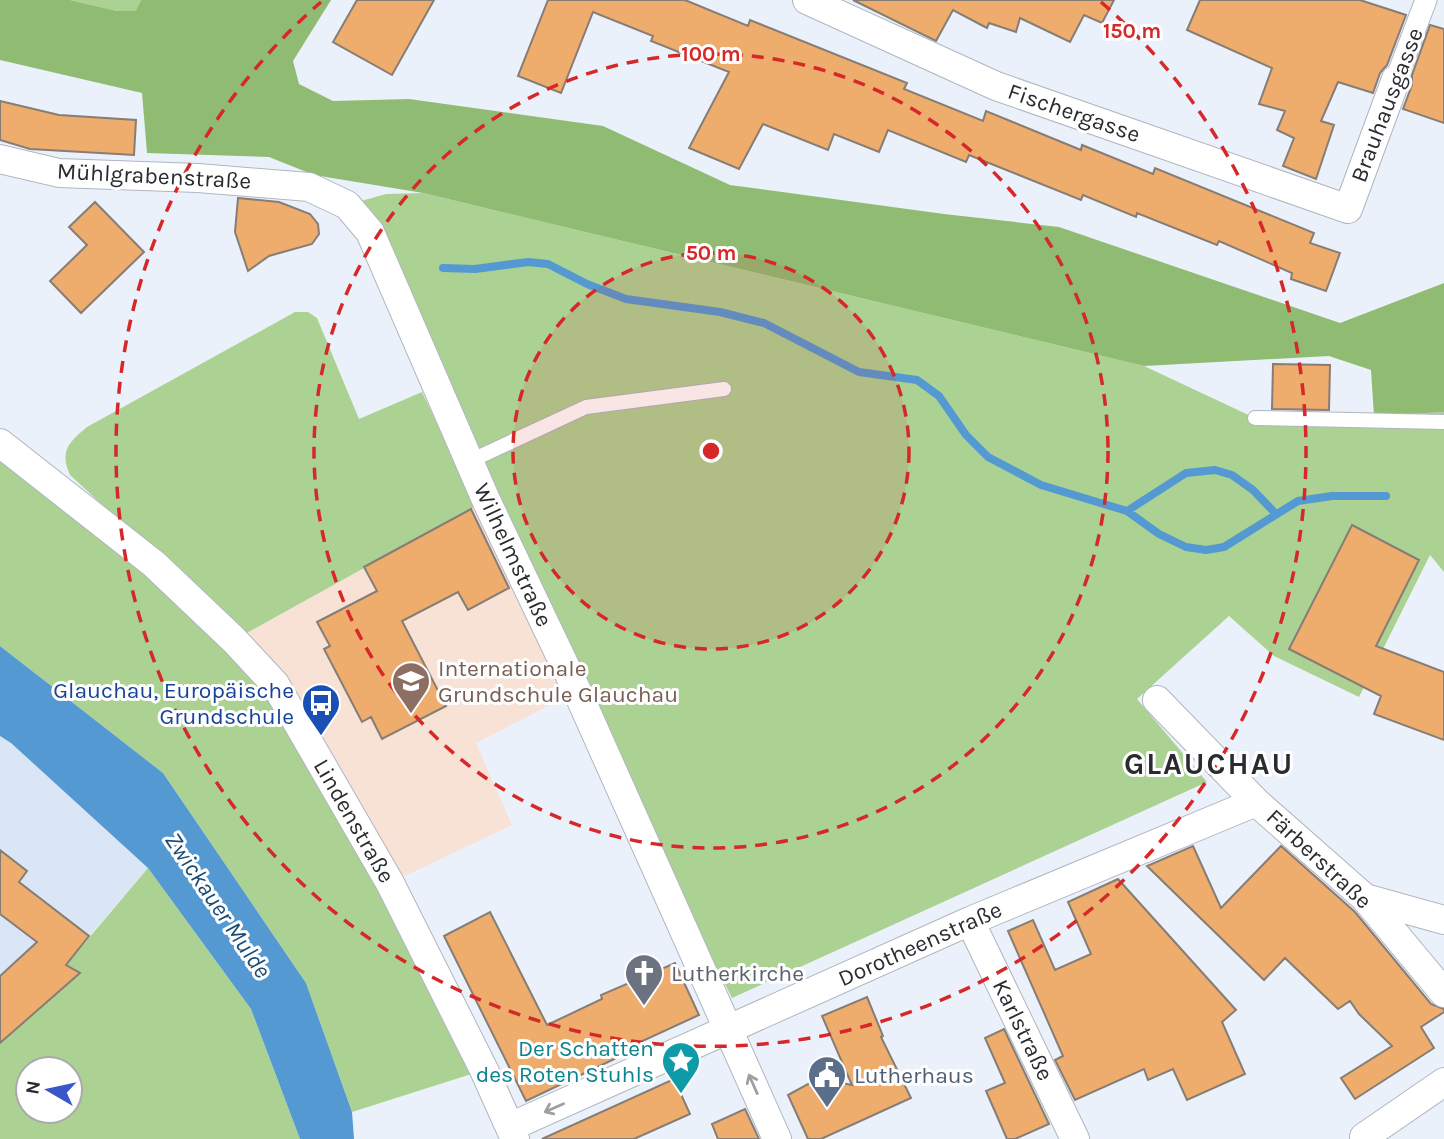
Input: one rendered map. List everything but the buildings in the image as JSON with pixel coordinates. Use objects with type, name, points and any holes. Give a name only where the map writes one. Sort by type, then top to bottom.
[{"type":"street","name":"Fischergasse","points":[[807,0],[996,86],[1348,209]]},
{"type":"street","name":"Brauhausgasse","points":[[1348,209],[1426,0]]},
{"type":"street","points":[[1426,0],[1444,4]]},
{"type":"street","name":"Mühlgrabenstraße","points":[[0,159],[59,173],[198,178],[309,187]]},
{"type":"street","name":"Wilhelmstraße","points":[[309,187],[347,205],[370,232],[470,461],[577,691],[777,1139]]},
{"type":"street","name":"Lindenstraße","points":[[0,443],[154,564],[234,640],[275,684],[390,883],[513,1133]]},
{"type":"street","name":"Färberstraße","points":[[1157,700],[1256,802],[1365,898],[1444,993]]},
{"type":"street","name":"Dorotheenstraße","points":[[513,1133],[728,1030],[970,922],[1256,802]]},
{"type":"street","points":[[1365,898],[1444,920]]},
{"type":"street","name":"Karlstraße","points":[[970,922],[1075,1139]]},
{"type":"street","points":[[1364,1137],[1444,1082]]},
{"type":"lane","points":[[470,461],[586,407],[724,389]]},
{"type":"lane","points":[[1255,418],[1444,422]]},
{"type":"shaded area","name":"Internationale Grundschule Glauchau","points":[[476,506],[577,691],[476,743],[512,825],[390,883],[234,640]]},
{"type":"shaded area","points":[[0,736],[148,868],[67,965],[80,973],[0,1043]]},
{"type":"green space","points":[[0,0],[70,0],[117,11],[136,11],[141,0],[331,0],[293,61],[299,84],[333,101],[409,99],[603,126],[730,185],[1059,227],[1340,323],[1444,283],[1444,412],[1374,416],[1371,370],[1329,356],[1144,366],[423,193],[314,175],[269,157],[147,153],[142,93],[0,60]]},
{"type":"green space","points":[[70,0],[141,0],[137,11],[117,11]]},
{"type":"green space","points":[[423,193],[1144,366],[1255,418],[1444,412],[1444,572],[1430,555],[1359,697],[1274,656],[1229,616],[1137,699],[1207,782],[732,998],[577,691],[347,205],[386,194]]},
{"type":"green space","points":[[295,312],[308,312],[317,318],[359,419],[422,392],[476,506],[243,635],[70,475],[65,459],[71,442],[87,427]]},
{"type":"green space","points":[[0,443],[234,640],[484,1070],[352,1112],[306,983],[163,773],[0,646]]},
{"type":"green space","points":[[148,868],[251,1009],[300,1139],[0,1139],[0,1043],[79,973],[66,965]]},
{"type":"water","name":"Zwickauer Mulde","points":[[0,646],[163,773],[306,983],[352,1112],[354,1139],[300,1139],[251,1009],[148,868],[0,736]]},
{"type":"waterway","points":[[443,268],[475,269],[528,262],[548,264],[587,284],[626,299],[720,312],[764,323],[859,372],[917,380],[939,396],[966,435],[988,457],[1041,485],[1127,511],[1159,534],[1186,547],[1206,550],[1224,547],[1298,501],[1332,496],[1386,496]]},
{"type":"waterway","points":[[1127,511],[1186,473],[1215,470],[1232,475],[1253,490],[1276,514]]},
{"type":"place","name":"Internationale Grundschule Glauchau","points":[[411,715]]},
{"type":"place","name":"Glauchau, Europäische Grundschule","points":[[321,737]]},
{"type":"place","name":"Lutherkirche","points":[[644,1007]]},
{"type":"place","name":"Der Schatten des Roten Stuhls","points":[[681,1095]]},
{"type":"place","name":"Lutherhaus","points":[[827,1109]]},
{"type":"district","name":"GLAUCHAU","points":[[1209,764]]}]
